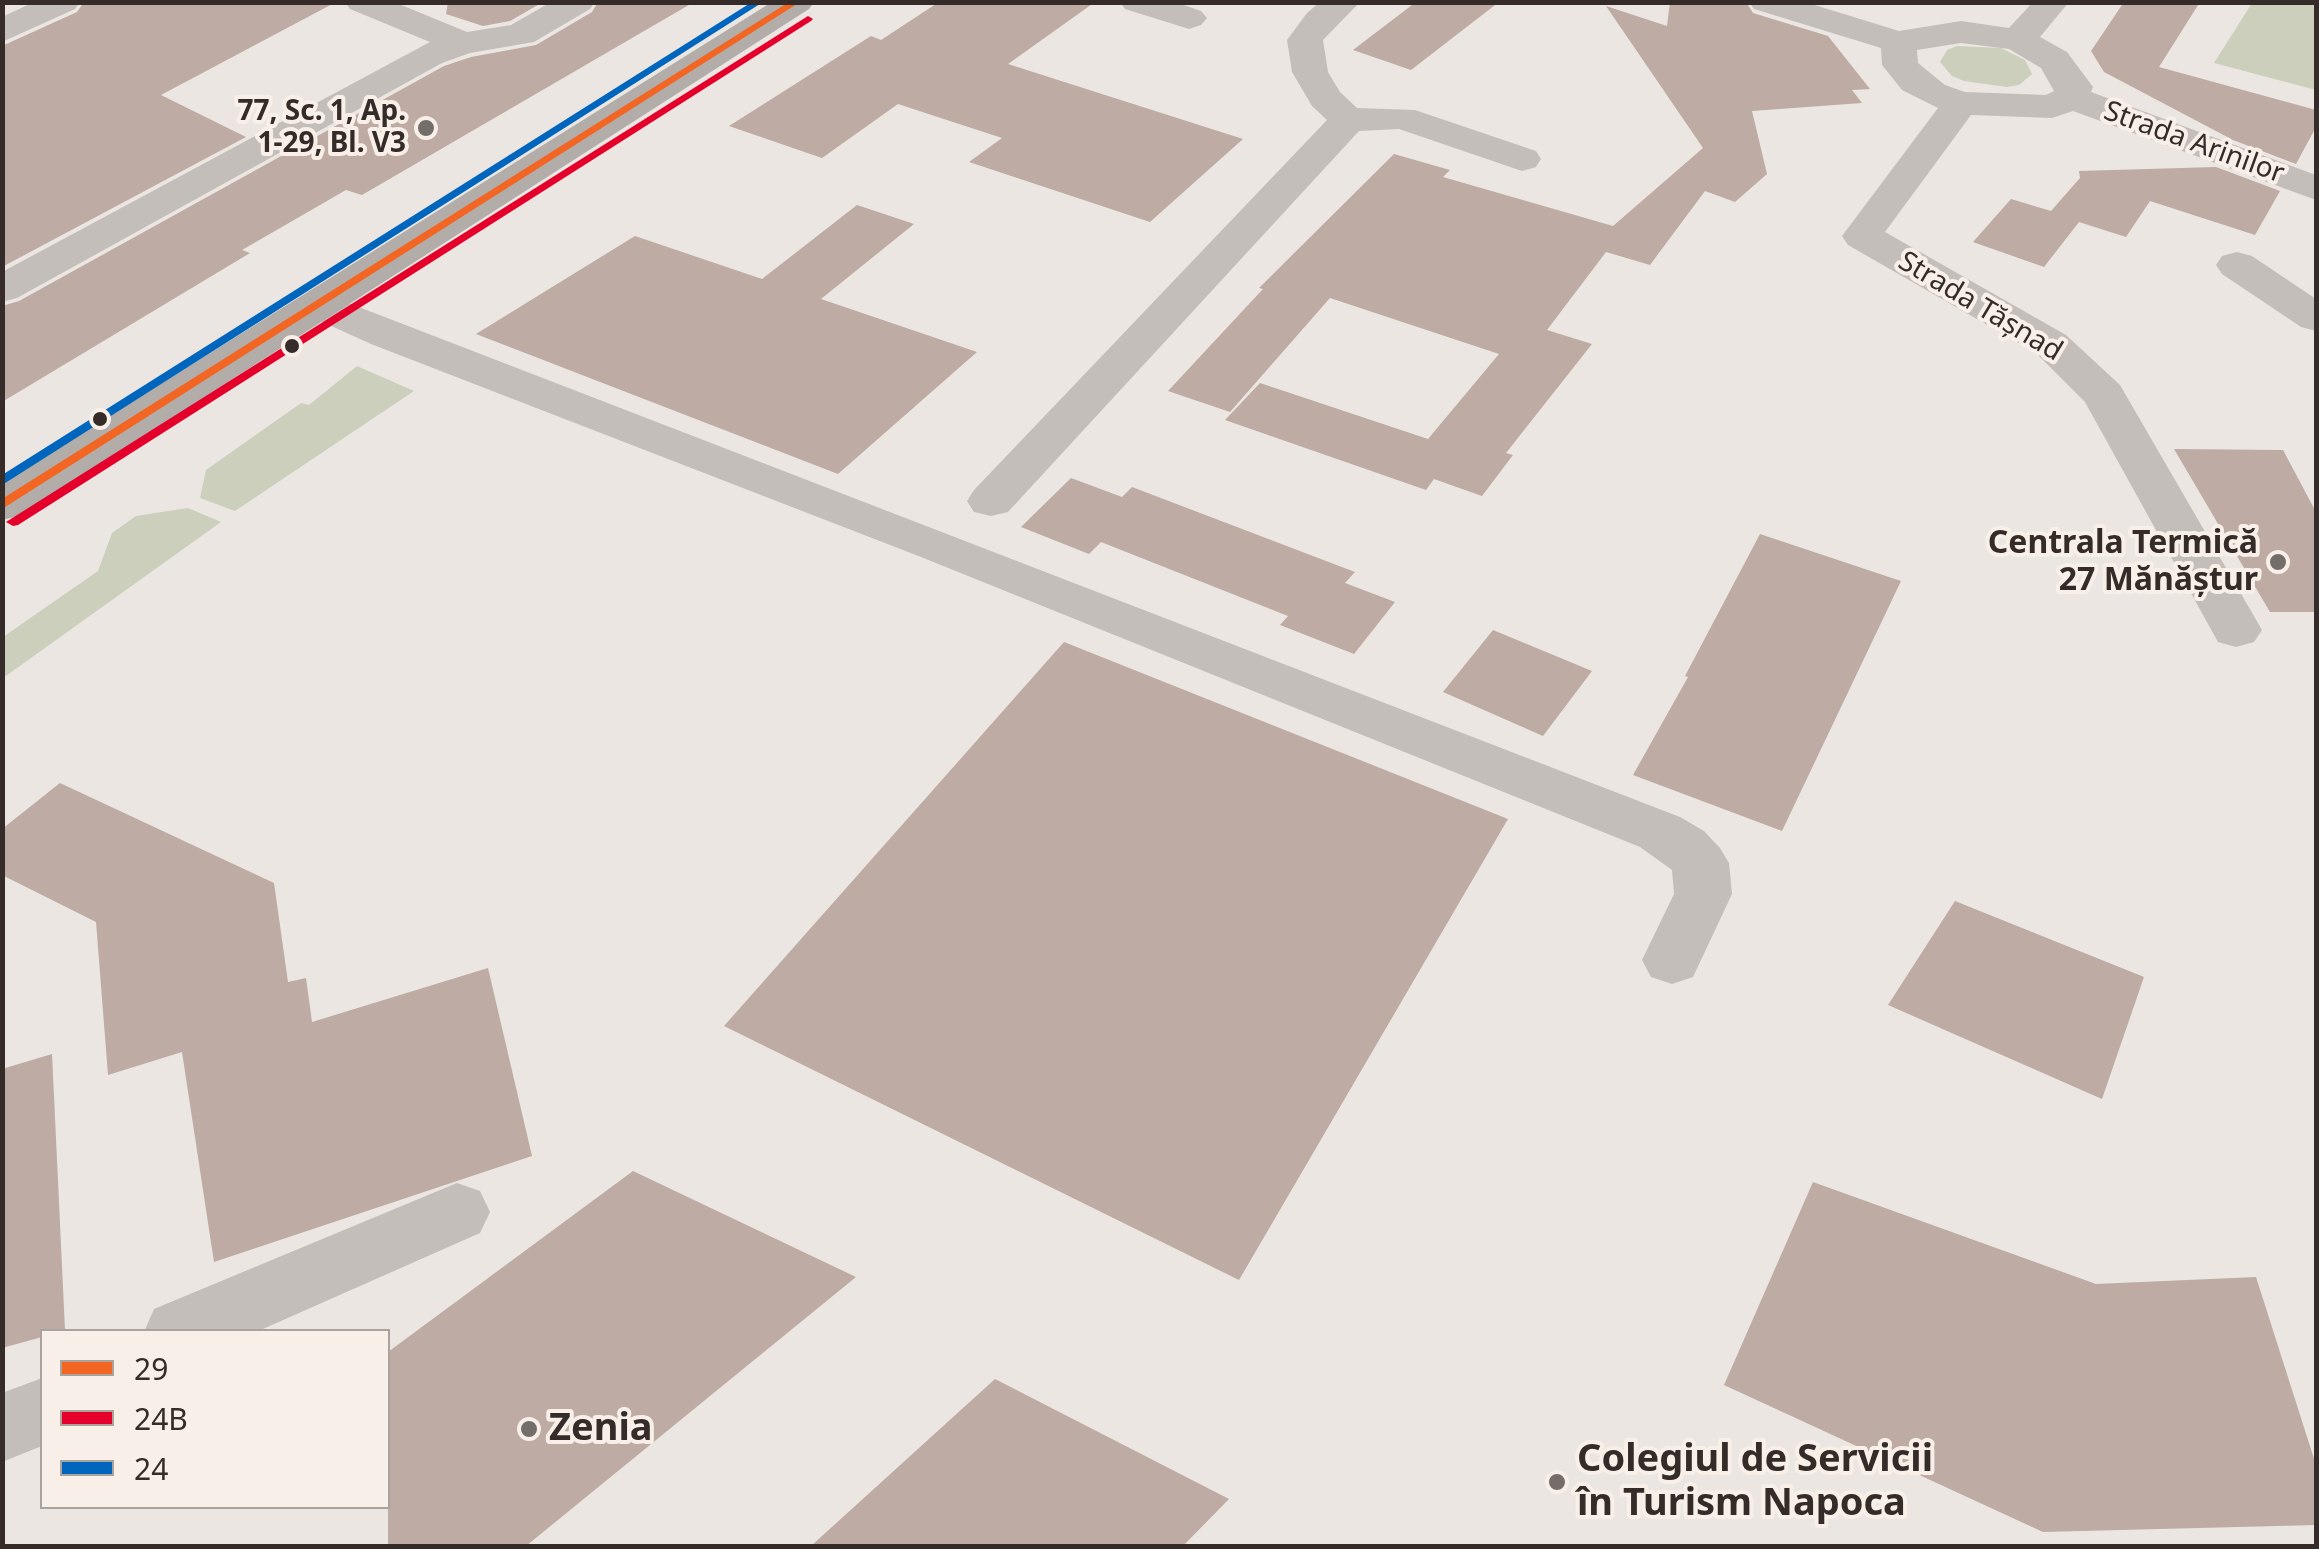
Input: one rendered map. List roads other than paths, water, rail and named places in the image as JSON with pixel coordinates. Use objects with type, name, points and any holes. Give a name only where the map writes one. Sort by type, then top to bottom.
[{"type":"main road","points":[[2,505],[797,2]]},
{"type":"street","points":[[2,31],[63,2]]},
{"type":"street","points":[[362,2],[463,43]]},
{"type":"street","points":[[2,290],[429,55],[463,43],[522,34],[578,2]]},
{"type":"street","points":[[1137,2],[1191,16]]},
{"type":"street","points":[[1343,2],[1319,20],[1305,40],[1310,72],[1326,98],[1348,120]]},
{"type":"street","name":"Strada Arinilor","points":[[1766,2],[1898,42],[1962,32],[2018,40],[2054,60],[2074,87],[2070,97],[2052,107],[1961,103],[1932,94],[1915,82],[1900,65],[1898,42]]},
{"type":"street","points":[[2018,40],[2052,2]]},
{"type":"street","name":"Strada Arinilor","points":[[2070,97],[2316,188]]},
{"type":"street","name":"Strada Tășnad","points":[[1961,103],[1862,236],[2052,344],[2104,394],[2236,630]]},
{"type":"street","points":[[990,501],[1348,120],[1402,118],[1522,159]]},
{"type":"street","points":[[2237,265],[2316,318]]},
{"type":"street","points":[[320,305],[386,335],[938,546],[1660,832],[1684,846],[1700,863],[1702,878],[1703,894],[1672,960]]},
{"type":"street","points":[[186,1329],[457,1212]]},
{"type":"street","points":[[2,1428],[40,1413]]},
{"type":"place","name":"77, Sc. 1, Ap. 1-29, Bl. V3","points":[[426,128]]},
{"type":"place","name":"Centrala Termică 27 Mănăștur","points":[[2278,562]]},
{"type":"place","name":"Zenia","points":[[529,1429]]},
{"type":"place","name":"Colegiul de Servicii în Turism Napoca","points":[[1557,1482]]}]
